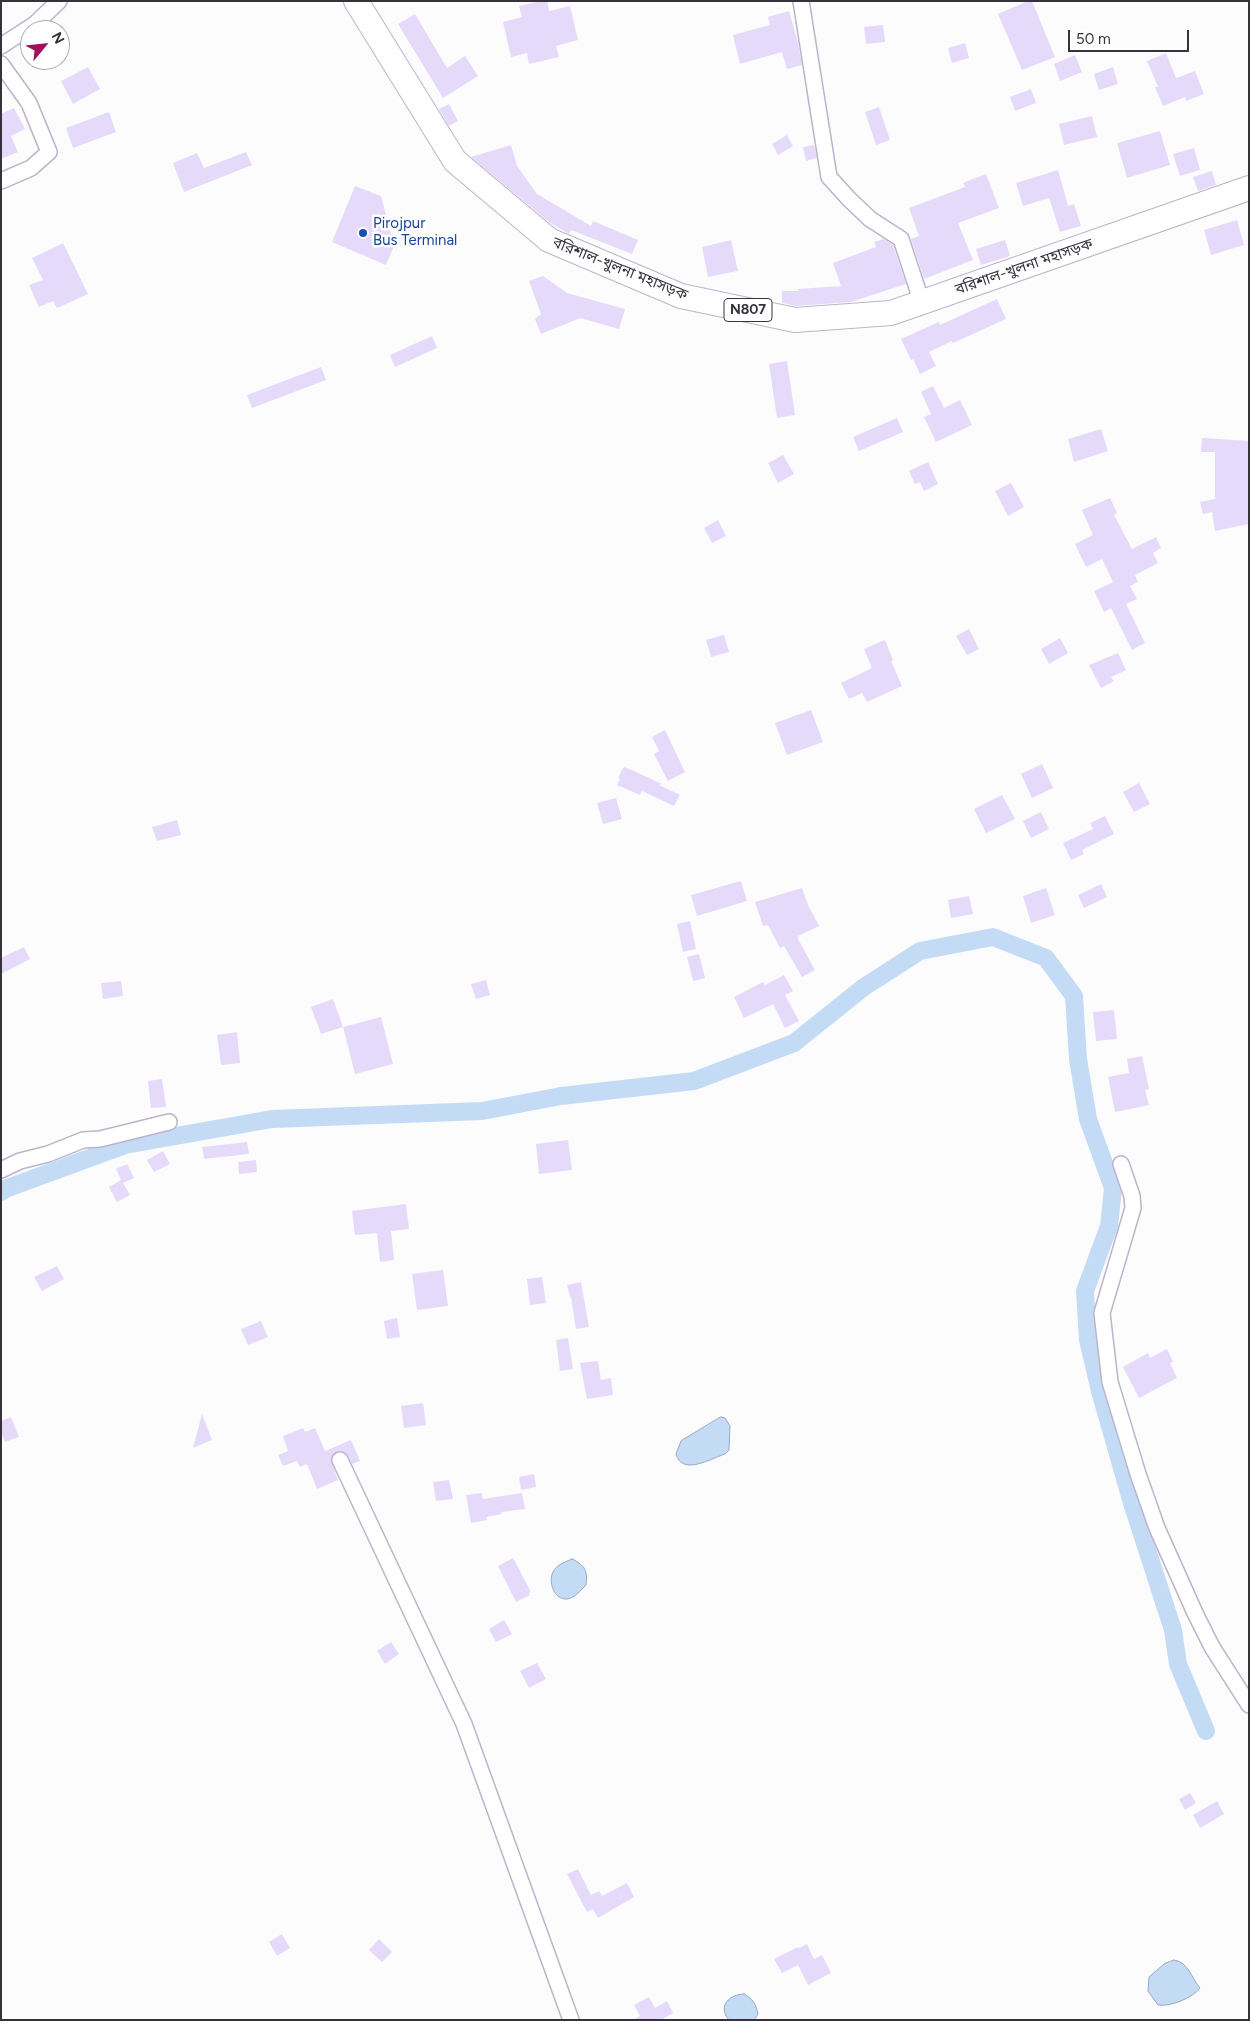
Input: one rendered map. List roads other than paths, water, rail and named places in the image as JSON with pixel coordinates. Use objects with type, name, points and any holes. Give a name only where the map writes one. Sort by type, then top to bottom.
[{"type":"highway","name":"বরিশাল-খুলনা মহাসড়ক","points":[[356,1],[455,161],[549,240],[681,296],[795,320],[891,313],[1249,188]]},
{"type":"street","points":[[1,46],[35,24],[59,1]]},
{"type":"street","points":[[801,1],[829,177],[870,219],[901,239],[922,303]]},
{"type":"street","points":[[1,64],[29,103],[49,152],[31,168],[1,181]]},
{"type":"street","points":[[1,1170],[20,1161],[48,1154],[82,1140],[100,1139],[168,1122]]},
{"type":"street","points":[[1121,1164],[1132,1196],[1132,1208],[1102,1313],[1110,1382],[1138,1474],[1157,1528],[1203,1630],[1249,1706]]},
{"type":"street","points":[[340,1460],[464,1724],[571,2020]]},
{"type":"water","points":[[721,1417],[725,1418],[730,1426],[729,1450],[725,1454],[697,1464],[684,1464],[679,1461],[676,1454],[681,1441]]},
{"type":"water","points":[[572,1559],[585,1569],[586,1585],[573,1597],[562,1599],[553,1590],[551,1581],[553,1572],[556,1567]]},
{"type":"water","points":[[1174,1960],[1179,1961],[1186,1967],[1200,1988],[1197,1992],[1181,2001],[1169,2005],[1158,2005],[1148,1991],[1149,1977],[1164,1964]]},
{"type":"water","points":[[744,1994],[754,2002],[758,2014],[754,2020],[729,2020],[724,2010],[727,2002],[734,1996]]},
{"type":"waterway","points":[[1,1192],[125,1145],[272,1119],[482,1111],[561,1096],[694,1081],[794,1043],[864,987],[920,951],[993,937],[1046,958],[1074,996],[1078,1059],[1088,1119],[1113,1188],[1109,1226],[1085,1291],[1088,1340],[1100,1391],[1132,1503],[1173,1630],[1178,1664],[1206,1731]]},
{"type":"place","name":"Pirojpur Bus Terminal","points":[[363,233]]}]
